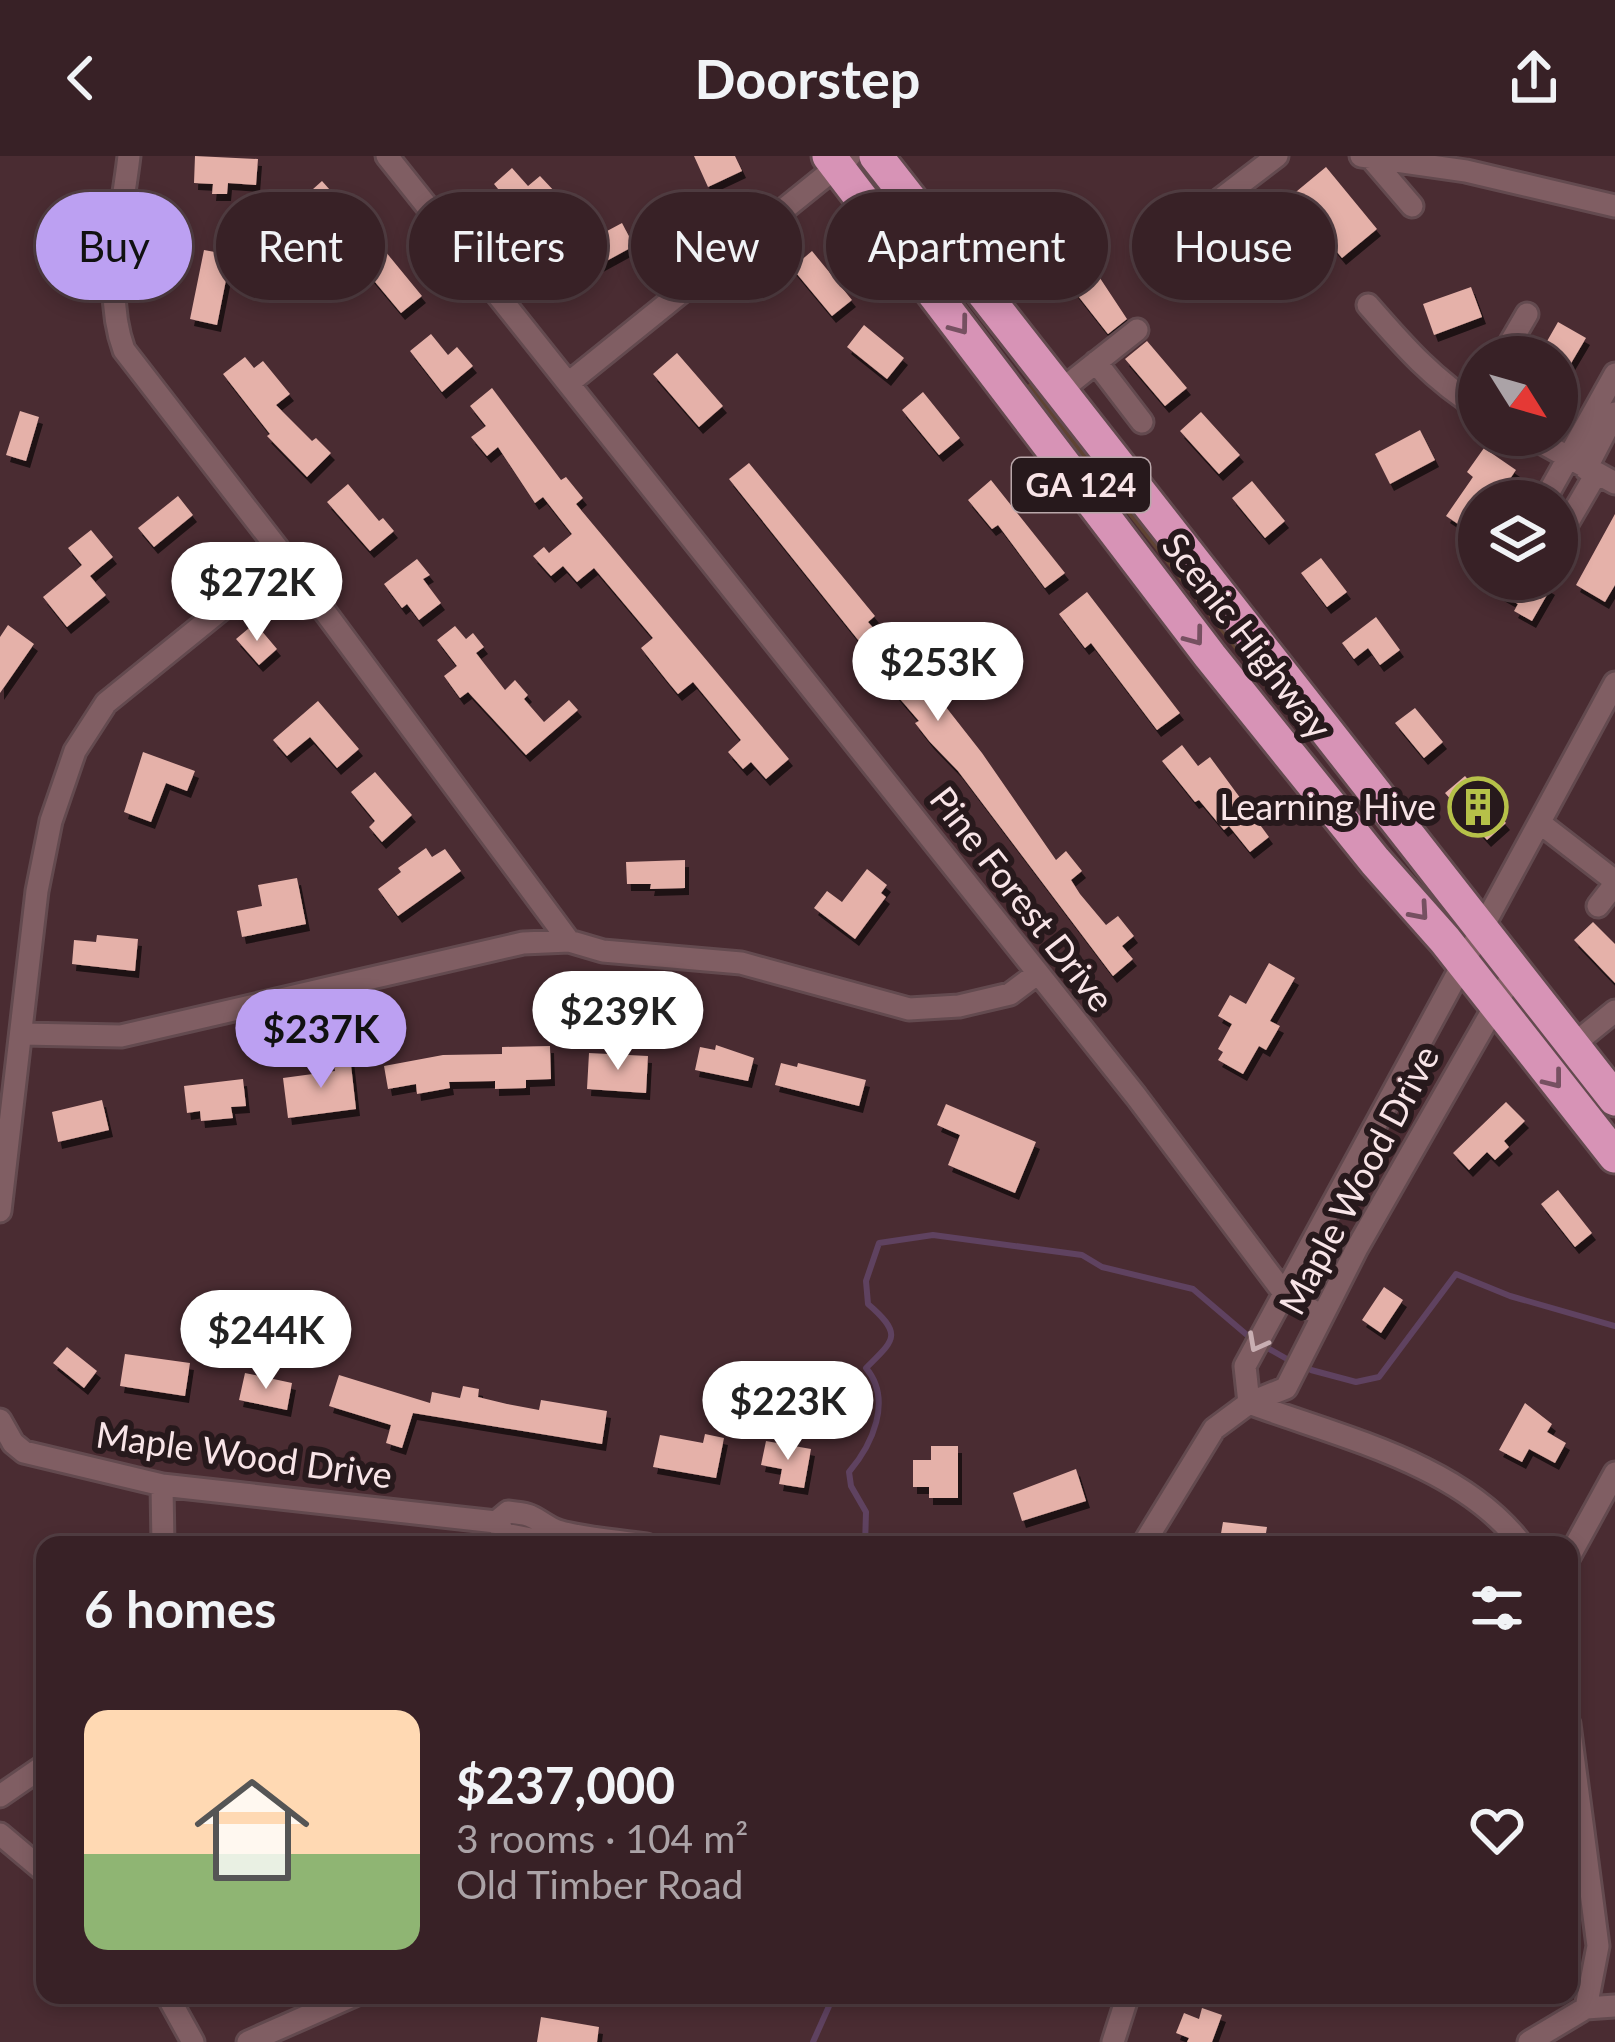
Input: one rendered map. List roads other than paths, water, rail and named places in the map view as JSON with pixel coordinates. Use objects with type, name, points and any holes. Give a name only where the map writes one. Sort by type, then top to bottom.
[{"type":"highway","name":"Scenic Highway","points":[[876,156],[1615,1099]]},
{"type":"highway","name":"Scenic Highway","points":[[839,160],[1210,656],[1615,1156]]},
{"type":"street","points":[[129,156],[114,295],[115,327],[124,350],[569,940]]},
{"type":"street","name":"Pine Forest Drive","points":[[387,156],[1038,973],[1284,1293]]},
{"type":"street","points":[[1230,192],[1277,156]]},
{"type":"street","points":[[1511,183],[1514,156]]},
{"type":"street","points":[[1365,157],[1466,171],[1615,206]]},
{"type":"street","points":[[1365,157],[1412,206]]},
{"type":"street","points":[[570,382],[839,160]]},
{"type":"street","points":[[1367,305],[1415,359],[1458,395]]},
{"type":"street","points":[[1514,336],[1527,314]]},
{"type":"street","points":[[1060,391],[1137,330]]},
{"type":"street","points":[[1096,362],[1142,422]]},
{"type":"street","points":[[1591,471],[1615,374]]},
{"type":"street","points":[[1591,471],[1615,413]]},
{"type":"street","points":[[1565,456],[1591,471]]},
{"type":"street","points":[[0,1210],[38,891],[51,821],[75,751],[106,703],[285,558]]},
{"type":"street","name":"Maple Wood Drive","points":[[1249,1403],[1245,1366],[1615,683]]},
{"type":"street","points":[[1540,823],[1615,882],[1598,906]]},
{"type":"street","points":[[22,1034],[121,1036],[523,944],[569,940],[603,951],[741,963],[908,1010],[959,1006],[1010,994],[1038,973]]},
{"type":"street","name":"Maple Wood Drive","points":[[1149,1536],[1214,1429],[1249,1403],[1286,1388],[1515,971]]},
{"type":"street","points":[[1573,1045],[1615,1011]]},
{"type":"street","points":[[1284,1293],[1322,1316]]},
{"type":"street","points":[[1249,1403],[1428,1470],[1479,1500],[1513,1536]]},
{"type":"street","name":"Maple Wood Drive","points":[[0,1420],[24,1452],[162,1485],[496,1522],[508,1512],[539,1516],[552,1529],[594,1536]]},
{"type":"street","points":[[1578,1541],[1615,1473]]},
{"type":"street","points":[[162,1485],[163,1536]]},
{"type":"street","name":"Maple Wood Drive","points":[[496,1522],[509,1536]]},
{"type":"street","name":"Maple Wood Drive","points":[[542,1536],[552,1529]]},
{"type":"street","points":[[0,1796],[36,1771]]},
{"type":"street","points":[[1578,1793],[1598,1946],[1586,2008]]},
{"type":"street","points":[[0,1834],[36,1864]]},
{"type":"street","points":[[172,2004],[193,2042]]},
{"type":"street","points":[[248,2042],[335,2004]]},
{"type":"street","points":[[1113,2042],[1126,2004]]},
{"type":"street","points":[[1529,2042],[1586,2008],[1615,2006]]},
{"type":"waterway","points":[[865,1536],[866,1512],[851,1486],[849,1472],[872,1436],[879,1408],[866,1368],[891,1337],[887,1323],[868,1304],[866,1281],[879,1243],[933,1235],[1082,1255],[1102,1267],[1193,1289],[1247,1335]]},
{"type":"waterway","points":[[1311,1370],[1356,1382],[1379,1377],[1456,1274],[1510,1296],[1615,1326]]},
{"type":"waterway","points":[[1264,1346],[1287,1359]]},
{"type":"waterway","points":[[813,2042],[830,2004]]},
{"type":"place","name":"Learning Hive","points":[[1478,807]]}]
